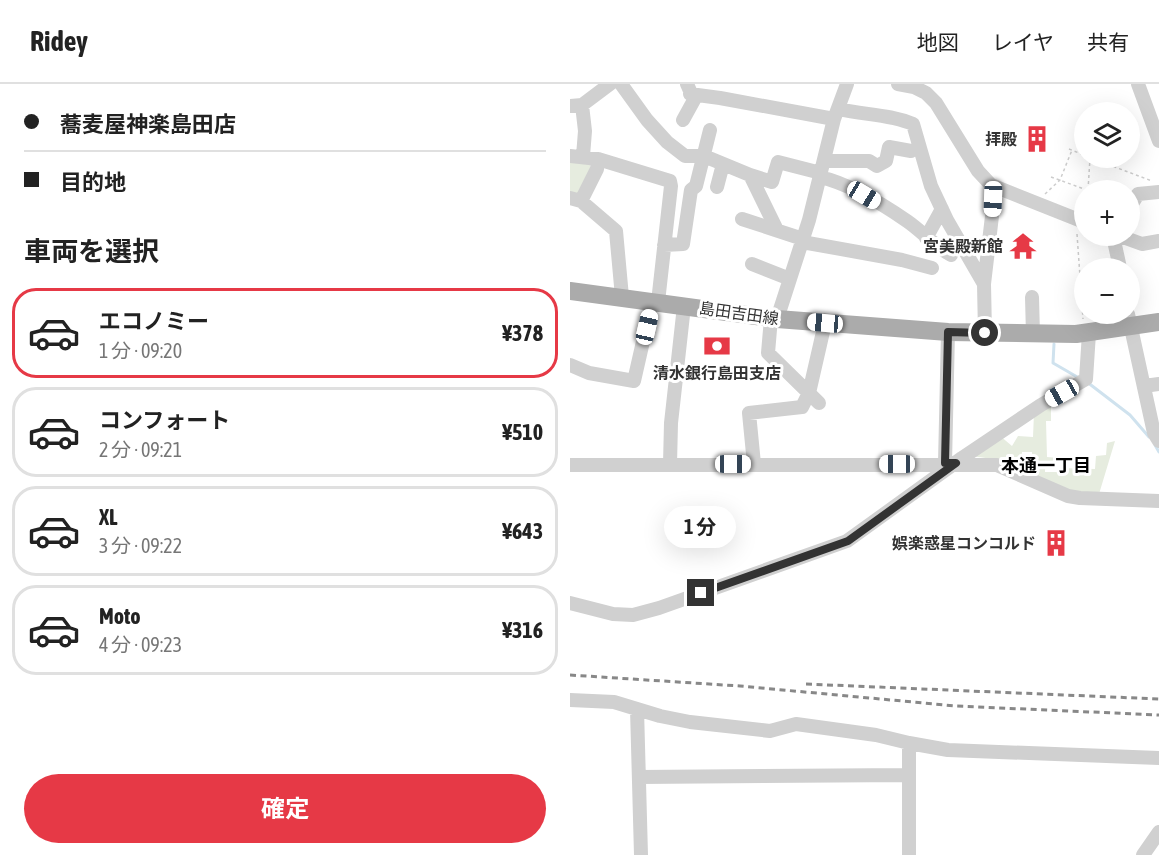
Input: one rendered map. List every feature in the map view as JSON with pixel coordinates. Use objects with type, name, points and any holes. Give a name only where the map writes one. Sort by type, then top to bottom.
[{"type":"main road","name":"島田吉田線","points":[[570,291],[774,319],[948,332],[1086,334],[1117,324]]},
{"type":"main road","name":"島田吉田線","points":[[1140,321],[1159,322]]},
{"type":"street","points":[[814,398],[768,353],[774,319],[802,241],[836,114],[847,84]]},
{"type":"street","points":[[898,84],[914,87],[926,93],[936,103],[978,171],[991,185],[1040,197],[1074,217]]},
{"type":"street","points":[[1138,84],[1159,141]]},
{"type":"street","points":[[570,365],[589,372],[634,381],[655,302],[664,245],[670,181],[598,159],[577,156],[585,131],[576,105],[622,85],[647,120],[667,142],[685,156],[704,156],[772,182],[778,162],[821,170],[908,222],[936,247],[951,255]]},
{"type":"street","points":[[688,89],[720,98],[836,114],[868,113],[902,119],[913,124],[931,186],[984,284]]},
{"type":"street","points":[[683,120],[694,100],[688,89]]},
{"type":"street","points":[[664,245],[683,244],[691,190],[696,186],[710,130]]},
{"type":"street","points":[[821,170],[869,161],[877,166],[886,161],[889,147],[911,151]]},
{"type":"street","points":[[598,159],[597,169],[575,199],[616,231],[622,297]]},
{"type":"street","points":[[717,187],[723,164]]},
{"type":"street","points":[[750,175],[777,230]]},
{"type":"street","points":[[985,333],[984,284],[992,216],[991,185]]},
{"type":"street","points":[[1140,194],[1159,192]]},
{"type":"street","points":[[926,238],[942,209]]},
{"type":"street","points":[[742,219],[802,241],[932,268]]},
{"type":"street","points":[[1140,243],[1159,241]]},
{"type":"street","points":[[752,264],[790,279]]},
{"type":"street","points":[[1032,297],[1033,335]]},
{"type":"street","points":[[670,464],[670,423],[684,306]]},
{"type":"street","points":[[754,464],[749,413],[802,407],[814,398],[825,323]]},
{"type":"street","points":[[1131,324],[1154,433],[1159,441]]},
{"type":"street","points":[[948,332],[950,463]]},
{"type":"street","points":[[570,603],[613,614],[633,615],[659,608],[848,541],[950,463],[1041,405],[1084,381],[1086,334]]},
{"type":"street","points":[[1144,386],[1159,384]]},
{"type":"street","points":[[570,465],[950,463],[996,465],[1068,496],[1159,501]]},
{"type":"street","points":[[570,700],[614,702],[660,716],[690,722],[770,731],[796,724],[876,735],[948,750],[1159,758]]},
{"type":"street","points":[[637,709],[642,855]]},
{"type":"street","points":[[909,743],[909,855]]},
{"type":"street","points":[[639,777],[908,775]]},
{"type":"street","points":[[1143,855],[1159,832]]},
{"type":"path","points":[[1040,197],[1060,180],[1072,150],[1069,149]]},
{"type":"path","points":[[1118,168],[1159,183]]},
{"type":"path","points":[[1051,177],[1074,185]]},
{"type":"path","points":[[1081,246],[1086,334]]},
{"type":"shaded area","points":[[570,160],[590,162],[590,170],[578,195],[570,193]]},
{"type":"shaded area","points":[[1051,401],[1051,421],[1046,421],[1047,457],[1058,458],[1058,461],[1045,461],[1045,472],[1060,472],[1060,468],[1095,469],[1096,456],[1106,455],[1107,443],[1115,441],[1099,494],[1067,491],[1033,473],[1032,452],[1022,452],[1022,469],[1002,461],[967,456],[999,435],[1012,446],[1018,436],[1033,437],[1034,413]]},
{"type":"waterway","points":[[1054,344],[1053,363],[1079,378]]},
{"type":"waterway","points":[[1087,382],[1130,415],[1149,437]]},
{"type":"waterway","points":[[1155,445],[1159,452]]},
{"type":"railway","points":[[570,675],[740,686],[956,706],[1159,715]]},
{"type":"railway","points":[[806,684],[1159,699]]},
{"type":"place","name":"拝殿","points":[[1037,139]]},
{"type":"place","name":"宮美殿新館","points":[[1023,246]]},
{"type":"place","name":"清水銀行島田支店","points":[[717,346]]},
{"type":"place","name":"娯楽惑星コンコルド","points":[[1056,543]]},
{"type":"district","name":"本通一丁目","points":[[1046,466]]},
{"type":"route","points":[[701,593],[848,541],[956,463],[945,463],[948,332],[985,333]]}]
